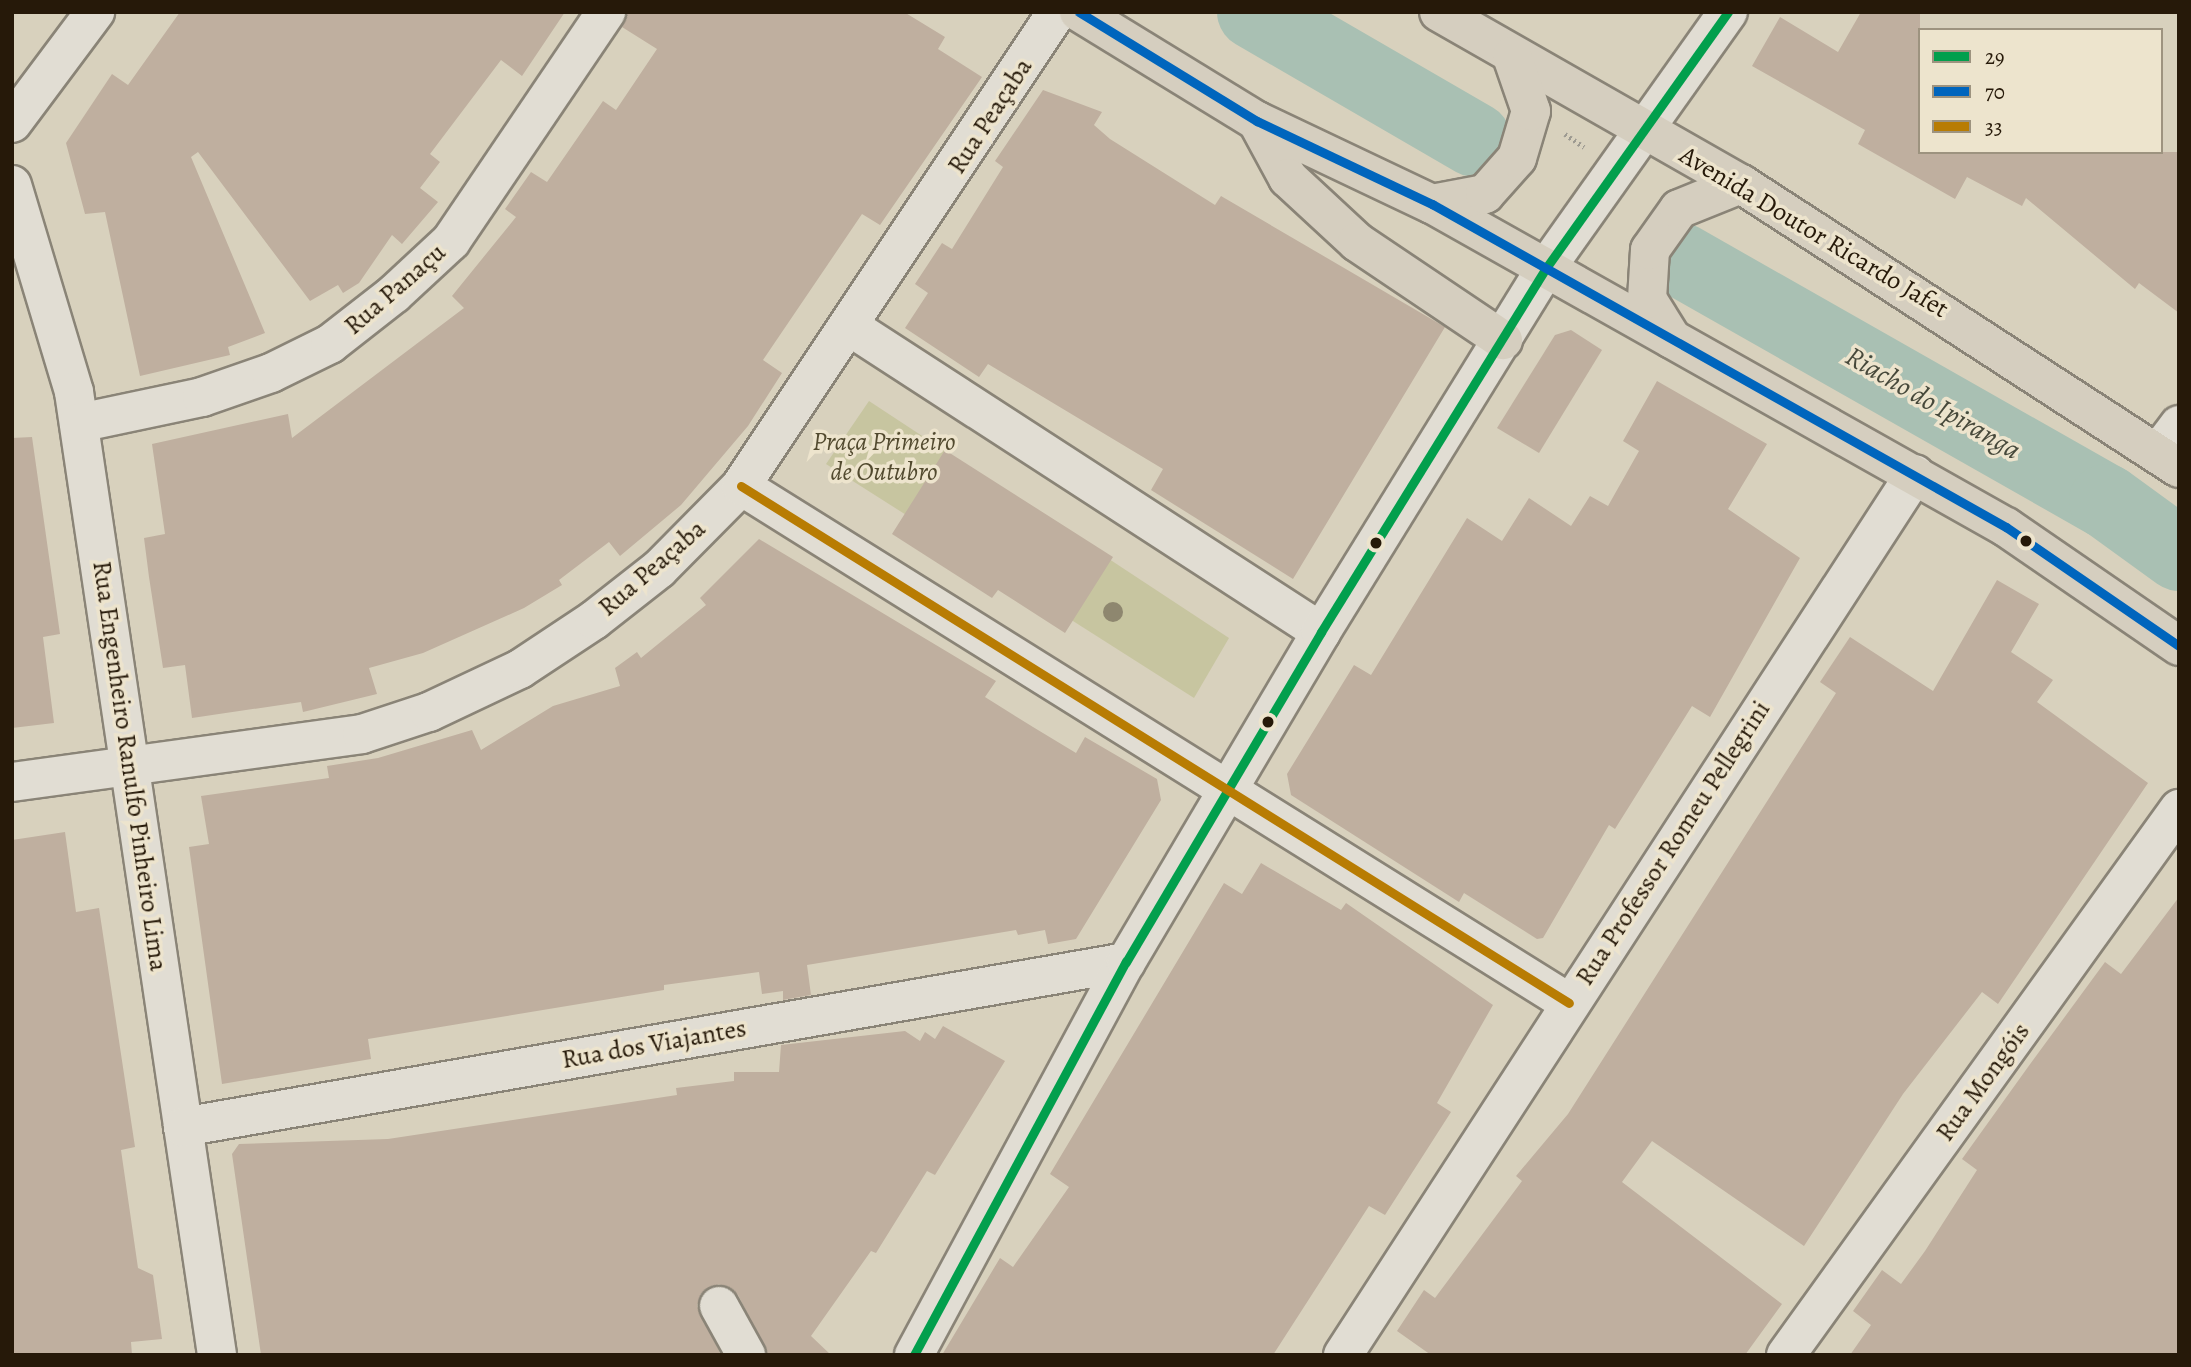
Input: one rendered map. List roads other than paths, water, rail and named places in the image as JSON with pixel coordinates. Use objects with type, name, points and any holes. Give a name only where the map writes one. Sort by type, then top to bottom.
[{"type":"main road","points":[[1079,12],[1256,121],[1432,204],[1915,474],[2006,527],[2179,646]]},
{"type":"main road","name":"Avenida Doutor Ricardo Jafet","points":[[1439,12],[1512,56],[1741,184],[2172,449]]},
{"type":"main road","points":[[1432,204],[1485,194],[1517,158],[1531,111],[1512,56]]},
{"type":"main road","points":[[1256,121],[1289,178],[1357,242],[1503,340]]},
{"type":"main road","points":[[1674,341],[1647,299],[1650,250],[1679,209],[1741,184]]},
{"type":"street","points":[[12,123],[95,12]]},
{"type":"street","name":"Rua Panaçu","points":[[79,423],[202,397],[271,373],[351,327],[451,241],[606,12]]},
{"type":"street","name":"Rua Peaçaba","points":[[12,782],[297,746],[429,712],[520,669],[594,620],[659,569],[741,486],[852,328],[1057,12]]},
{"type":"street","points":[[914,1355],[1126,962],[1321,632],[1546,268],[1641,129],[1728,12]]},
{"type":"street","name":"Rua Engenheiro Ranulfo Pinheiro Lima","points":[[12,185],[79,423],[217,1355]]},
{"type":"street","points":[[852,328],[1321,632]]},
{"type":"street","name":"Rua Professor Romeu Pellegrini","points":[[1343,1355],[1569,1003],[1915,474]]},
{"type":"street","points":[[741,486],[1569,1003]]},
{"type":"street","name":"Rua Mongóis","points":[[1786,1355],[2179,809]]},
{"type":"street","name":"Rua dos Viajantes","points":[[183,1126],[1126,962]]},
{"type":"street","points":[[719,1306],[746,1355]]},
{"type":"waterway","name":"Riacho do Ipiranga","points":[[1254,12],[1475,140]]},
{"type":"waterway","name":"Riacho do Ipiranga","points":[[1681,260],[2106,501],[2179,554]]},
{"type":"park label","name":"Praça Primeiro de Outubro","points":[[884,457]]}]
